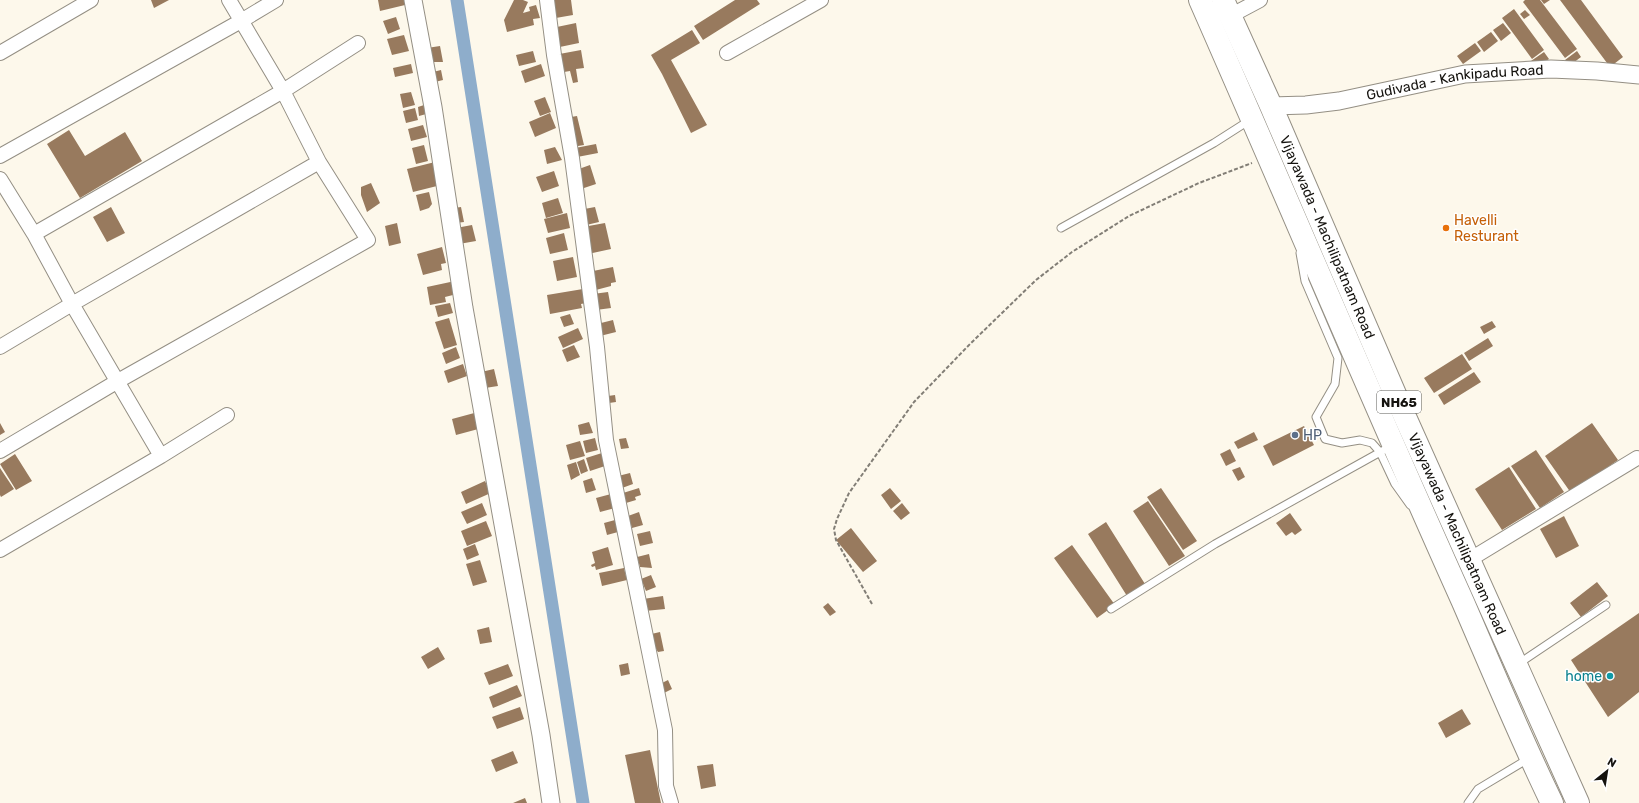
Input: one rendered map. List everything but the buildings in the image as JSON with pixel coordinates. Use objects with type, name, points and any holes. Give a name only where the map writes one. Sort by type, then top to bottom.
[{"type":"highway","name":"Vijayawada - Machilipatnam Road","points":[[1200,0],[1295,219],[1386,448],[1435,539],[1530,758],[1552,803]]},
{"type":"highway","name":"Vijayawada - Machilipatnam Road","points":[[1227,8],[1271,106],[1398,401],[1578,803]]},
{"type":"street","points":[[0,53],[91,0]]},
{"type":"street","points":[[0,451],[118,381],[368,240],[319,162],[283,91],[229,0]]},
{"type":"street","points":[[0,156],[276,0]]},
{"type":"street","points":[[414,0],[466,316],[541,735],[551,803]]},
{"type":"street","points":[[547,0],[554,55],[572,158],[597,346],[606,440],[665,730],[666,786],[671,803]]},
{"type":"street","points":[[727,53],[820,0]]},
{"type":"street","points":[[1227,8],[1260,0]]},
{"type":"street","points":[[34,234],[283,91],[358,43]]},
{"type":"street","name":"Gudivada - Kankipadu Road","points":[[1271,106],[1306,105],[1339,101],[1465,74],[1552,70],[1597,71],[1639,75]]},
{"type":"street","points":[[0,347],[319,162]]},
{"type":"street","points":[[0,179],[34,234],[72,304],[161,456]]},
{"type":"street","points":[[0,550],[227,416]]},
{"type":"street","points":[[1469,560],[1637,458]]},
{"type":"lane","points":[[1061,228],[1224,138],[1252,119]]},
{"type":"lane","points":[[1295,219],[1305,281],[1338,358],[1335,384],[1316,417],[1325,439],[1342,443],[1360,440],[1386,448]]},
{"type":"lane","points":[[1111,609],[1215,544],[1386,448]]},
{"type":"lane","points":[[1517,665],[1606,605]]},
{"type":"lane","points":[[1468,803],[1478,789],[1530,758]]},
{"type":"path","points":[[872,604],[836,540],[834,529],[849,493],[914,402],[970,344],[1031,286],[1072,252],[1136,213],[1199,182],[1268,157]]},
{"type":"waterway","points":[[457,0],[583,803]]},
{"type":"place","name":"Havelli Resturant","points":[[1446,228]]},
{"type":"place","name":"HP","points":[[1295,435]]},
{"type":"place","name":"home","points":[[1610,676]]}]
